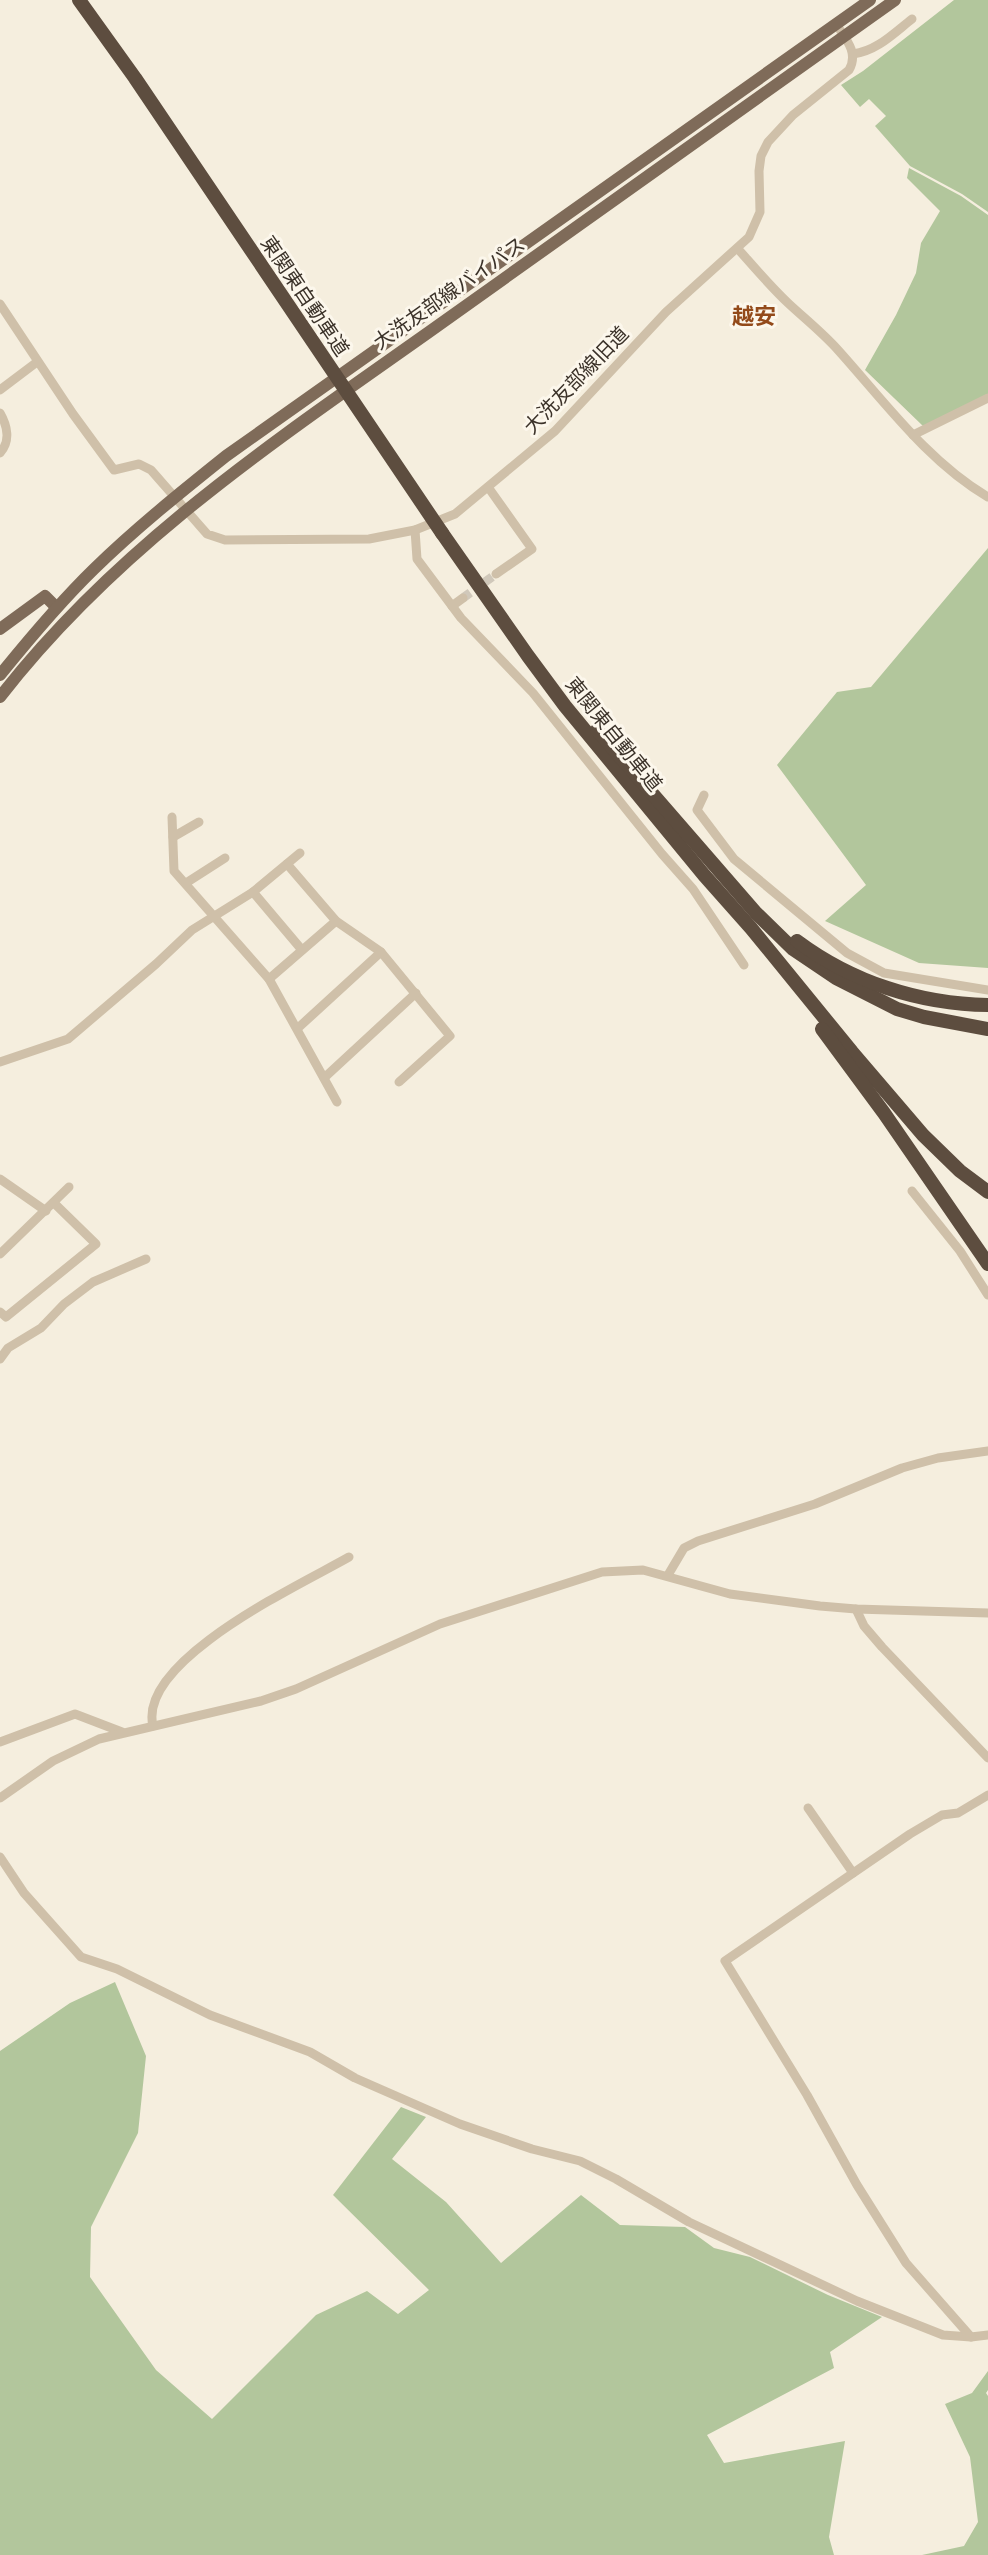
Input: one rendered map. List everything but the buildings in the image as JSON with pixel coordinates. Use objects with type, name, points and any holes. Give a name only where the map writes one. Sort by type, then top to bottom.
[{"type":"highway","name":"東関東自動車道","points":[[79,0],[135,78],[442,533],[528,656],[565,706],[704,875]]},
{"type":"highway","name":"東関東自動車道","points":[[500,613],[535,652],[640,781],[714,864]]},
{"type":"highway","points":[[714,864],[783,930],[841,968],[885,988],[917,997],[953,1003],[988,1005]]},
{"type":"highway","points":[[714,864],[771,929],[793,949],[836,978],[897,1009],[924,1017],[988,1029]]},
{"type":"highway","points":[[704,875],[751,928],[923,1135],[960,1171],[988,1192]]},
{"type":"highway","points":[[704,875],[884,1113],[988,1264]]},
{"type":"main road","name":"大洗友部線バイパス","points":[[0,675],[56,607],[94,568],[225,456],[870,0]]},
{"type":"main road","name":"大洗友部線バイパス","points":[[0,697],[55,631],[106,578],[185,509],[243,464],[895,0]]},
{"type":"main road","points":[[0,629],[45,596],[56,607]]},
{"type":"street","points":[[836,24],[853,54],[866,52],[884,42],[912,19]]},
{"type":"street","name":"大洗友部線旧道","points":[[37,362],[114,470],[140,464],[151,470],[207,534],[225,540],[369,539],[415,530],[455,514],[555,431],[666,312],[738,249],[749,237],[760,212],[759,171],[761,156],[768,142],[793,115],[849,70],[854,62],[853,54]]},
{"type":"street","points":[[738,249],[785,300],[837,348],[867,386],[913,435],[960,478],[988,497]]},
{"type":"street","points":[[0,304],[37,362],[0,390]]},
{"type":"street","points":[[913,435],[988,398]]},
{"type":"street","points":[[0,413],[5,422],[7,435],[4,448],[0,453]]},
{"type":"street","points":[[488,487],[532,549],[496,574]]},
{"type":"street","points":[[415,530],[417,559],[452,606],[533,693],[662,854],[683,875],[744,965]]},
{"type":"street","points":[[452,606],[463,598]]},
{"type":"street","points":[[704,795],[697,810],[734,859],[847,953],[884,973],[988,990]]},
{"type":"street","points":[[172,817],[174,871],[216,916],[269,979],[337,1102]]},
{"type":"street","points":[[173,837],[200,822]]},
{"type":"street","points":[[0,1062],[68,1039],[192,930],[253,892],[300,853]]},
{"type":"street","points":[[186,883],[225,858]]},
{"type":"street","points":[[287,864],[336,921],[381,952],[450,1036],[399,1082]]},
{"type":"street","points":[[253,892],[302,950]]},
{"type":"street","points":[[269,979],[336,921]]},
{"type":"street","points":[[298,1028],[381,952]]},
{"type":"street","points":[[324,1078],[416,993]]},
{"type":"street","points":[[0,1179],[46,1211]]},
{"type":"street","points":[[1,1250],[46,1211],[69,1187]]},
{"type":"street","points":[[912,1191],[960,1251],[988,1295]]},
{"type":"street","points":[[0,1312],[6,1317],[96,1244],[54,1203]]},
{"type":"street","points":[[0,1359],[8,1348],[41,1328],[64,1304],[93,1281],[146,1259]]},
{"type":"street","points":[[668,1575],[684,1548],[698,1541],[814,1504],[902,1467],[938,1458],[988,1451]]},
{"type":"street","points":[[153,1726],[150,1715],[156,1699],[185,1657],[247,1614],[349,1557]]},
{"type":"street","points":[[0,1798],[53,1761],[80,1747],[122,1732],[261,1701],[296,1689],[423,1631],[587,1575],[630,1569],[668,1575],[730,1594],[856,1609],[988,1613]]},
{"type":"street","points":[[856,1609],[864,1626],[882,1647],[988,1758]]},
{"type":"street","points":[[0,1742],[75,1713],[122,1732]]},
{"type":"street","points":[[971,2337],[906,2263],[857,2185],[807,2095],[725,1961],[935,1819],[942,1815],[958,1813],[988,1796]]},
{"type":"street","points":[[808,1808],[853,1873]]},
{"type":"street","points":[[0,1857],[24,1893],[81,1957],[87,1960],[117,1969],[210,2015],[310,2052],[355,2079],[441,2116],[532,2149],[560,2155],[594,2167],[689,2222],[857,2301],[933,2332],[971,2337],[988,2335]]},
{"type":"green space","points":[[954,0],[988,0],[988,212],[962,194],[910,166],[875,126],[886,116],[869,99],[860,107],[841,85],[863,71]]},
{"type":"green space","points":[[909,168],[961,196],[988,215],[988,394],[923,426],[865,370],[896,315],[916,273],[921,243],[940,211],[907,178]]},
{"type":"green space","points":[[988,548],[988,968],[919,963],[825,921],[866,885],[777,765],[837,692],[871,687]]},
{"type":"green space","points":[[115,1982],[146,2056],[138,2133],[91,2227],[90,2277],[156,2370],[212,2419],[316,2315],[367,2291],[398,2314],[429,2290],[333,2195],[401,2107],[426,2117],[392,2159],[446,2202],[501,2263],[581,2195],[620,2225],[685,2227],[714,2248],[750,2257],[828,2295],[882,2317],[830,2352],[834,2368],[707,2435],[724,2463],[845,2441],[829,2537],[834,2555],[0,2555],[0,2051],[70,2003]]},
{"type":"green space","points":[[988,2371],[986,2393],[988,2396],[988,2555],[922,2555],[964,2546],[978,2522],[970,2457],[945,2404],[972,2393]]},
{"type":"tunnel","points":[[463,598],[496,574]]},
{"type":"district","name":"越安","points":[[754,316]]}]
